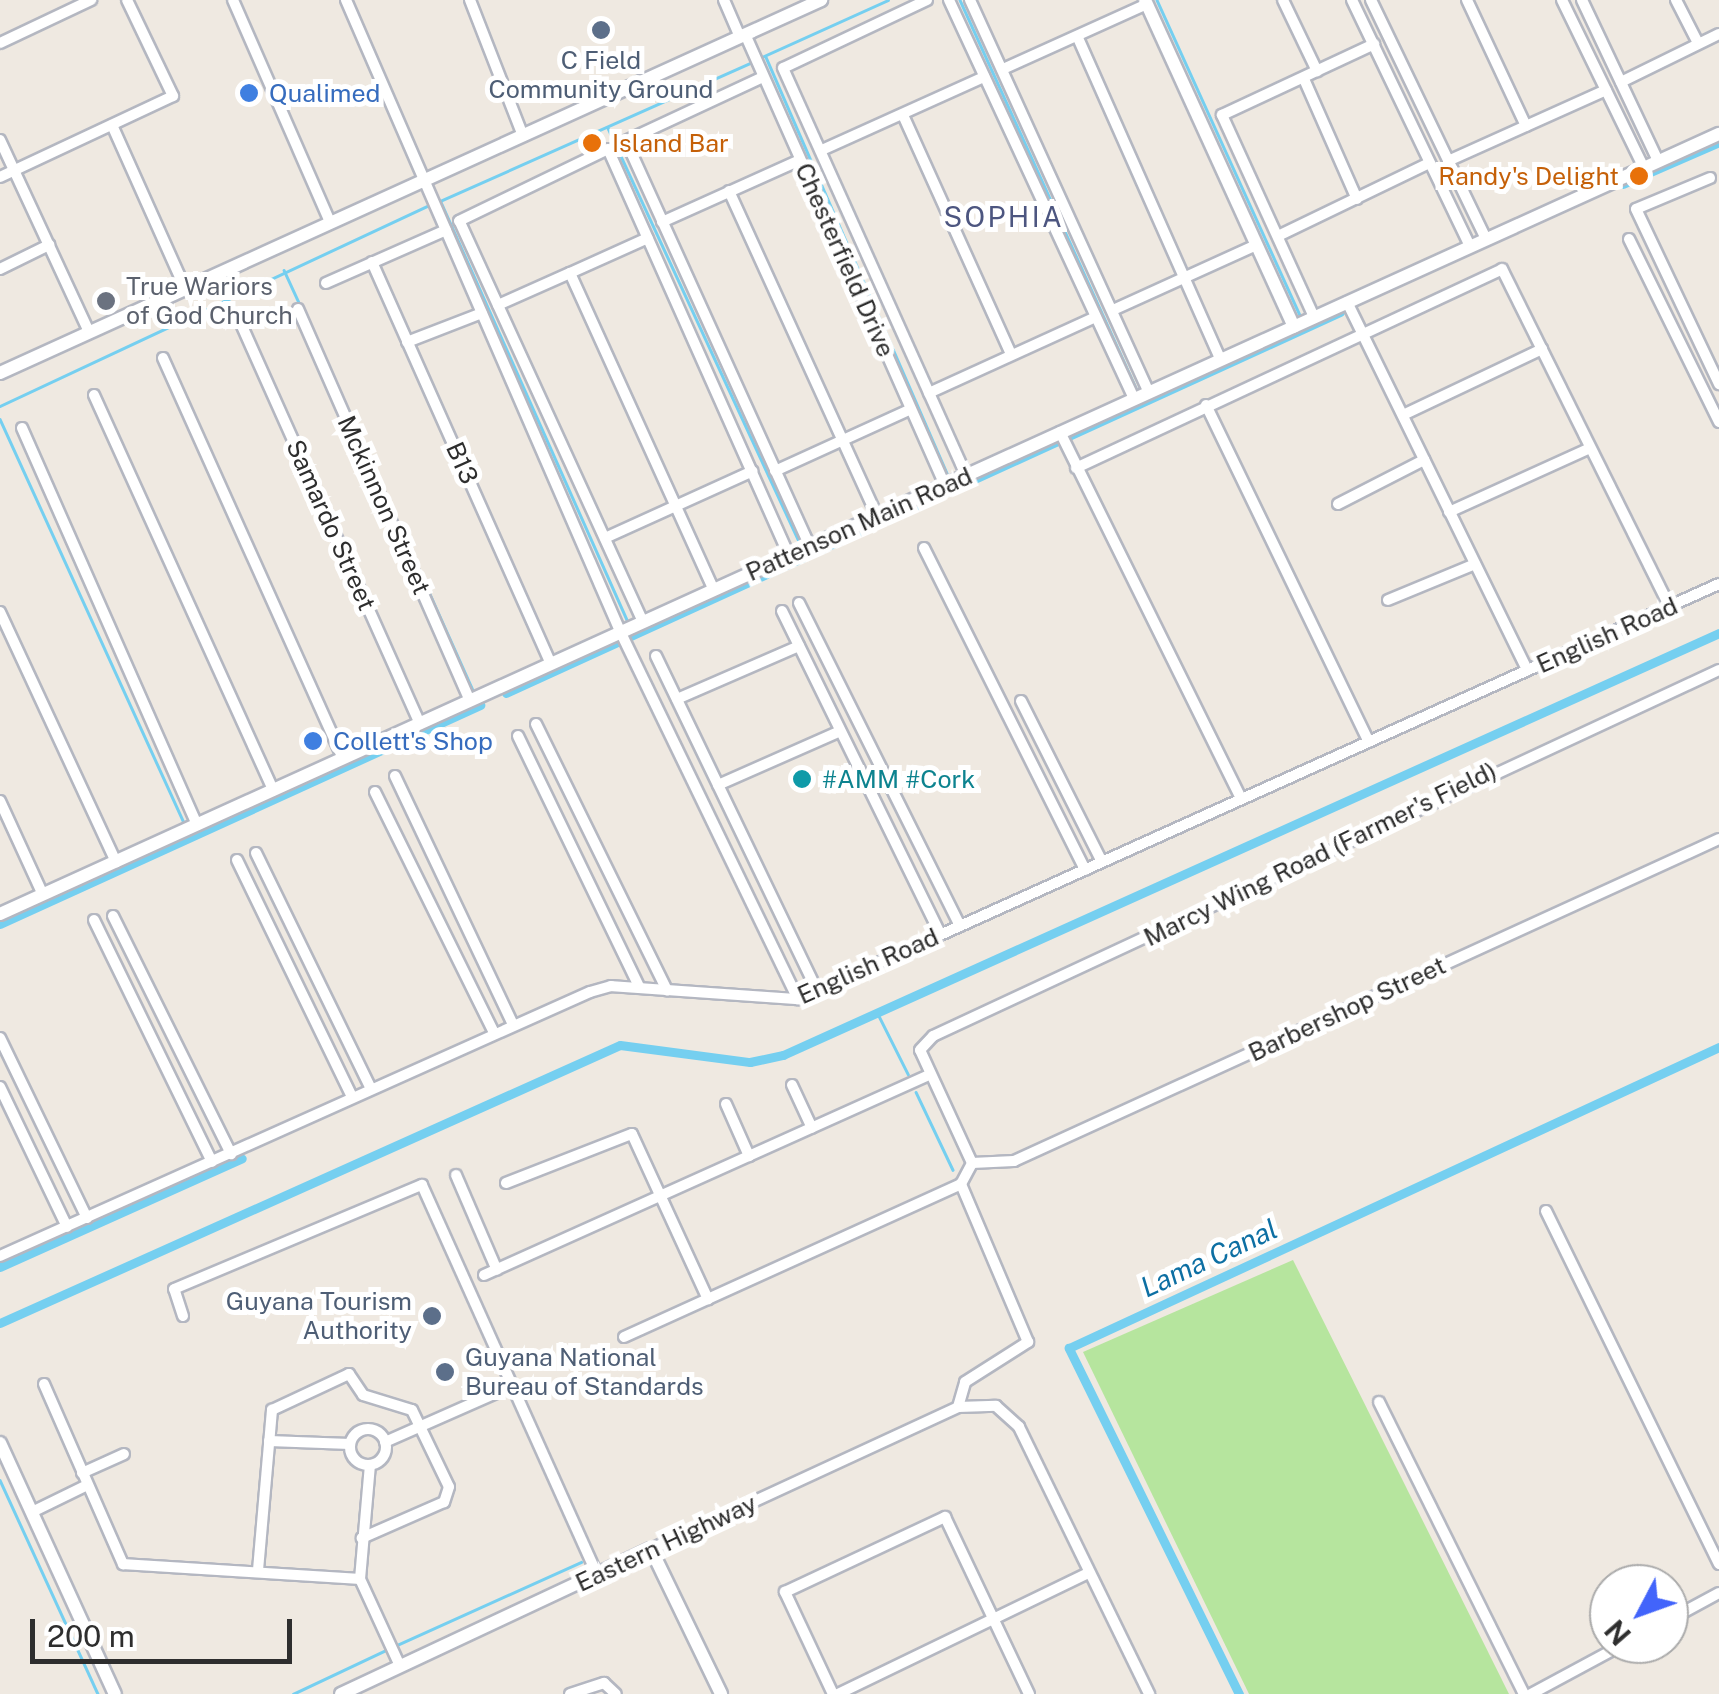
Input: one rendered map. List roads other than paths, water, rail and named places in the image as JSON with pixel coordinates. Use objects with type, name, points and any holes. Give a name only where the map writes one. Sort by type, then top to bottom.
[{"type":"street","points":[[0,43],[90,0]]},
{"type":"street","points":[[0,178],[173,96],[127,0]]},
{"type":"street","points":[[234,0],[330,222]]},
{"type":"street","points":[[346,0],[482,313],[798,999]]},
{"type":"street","points":[[470,0],[523,136]]},
{"type":"street","name":"Chesterfield Drive","points":[[724,0],[764,77],[944,485]]},
{"type":"street","points":[[0,372],[822,0]]},
{"type":"street","name":"Chesterfield Drive","points":[[927,0],[783,68],[966,476]]},
{"type":"street","points":[[949,0],[1134,399]]},
{"type":"street","points":[[970,0],[1149,392]]},
{"type":"street","points":[[1283,0],[1317,72]]},
{"type":"street","points":[[1352,0],[1430,163],[1477,243]]},
{"type":"street","points":[[1370,0],[1448,161],[1477,243]]},
{"type":"street","points":[[1467,0],[1526,126]]},
{"type":"street","points":[[1562,0],[1644,168]]},
{"type":"street","points":[[1582,0],[1658,161]]},
{"type":"street","points":[[1676,0],[1698,44]]},
{"type":"street","points":[[1002,70],[1078,38],[1146,2],[1294,326]]},
{"type":"street","points":[[1620,82],[1719,34]]},
{"type":"street","points":[[1078,38],[1222,360]]},
{"type":"street","points":[[1314,318],[1222,115],[1374,44]]},
{"type":"street","points":[[764,77],[626,141],[808,547]]},
{"type":"street","points":[[822,150],[984,77]]},
{"type":"street","points":[[1304,79],[1357,199]]},
{"type":"street","points":[[1448,161],[1606,90]]},
{"type":"street","points":[[903,115],[1011,354]]},
{"type":"street","points":[[112,125],[186,288]]},
{"type":"street","name":"Pattenson Main Road","points":[[0,914],[1294,326],[1350,308],[1477,243],[1719,134]]},
{"type":"street","points":[[0,140],[89,332]]},
{"type":"street","points":[[629,631],[604,538],[459,221],[608,149],[791,555]]},
{"type":"street","points":[[662,222],[800,160]]},
{"type":"street","points":[[1278,236],[1430,163]]},
{"type":"street","points":[[1710,178],[1636,209],[1719,384]]},
{"type":"street","points":[[729,192],[878,516]]},
{"type":"street","points":[[326,282],[446,230]]},
{"type":"street","points":[[498,304],[648,238]]},
{"type":"street","points":[[1629,239],[1719,422]]},
{"type":"street","points":[[1113,310],[1256,244]]},
{"type":"street","points":[[0,268],[49,246]]},
{"type":"street","name":"B13","points":[[372,262],[552,664]]},
{"type":"street","points":[[1074,462],[1502,269],[1670,607]]},
{"type":"street","points":[[570,273],[714,590]]},
{"type":"street","points":[[1665,312],[1680,304]]},
{"type":"street","points":[[1350,308],[1527,670]]},
{"type":"street","name":"Mckinnon Street","points":[[298,309],[470,701]]},
{"type":"street","points":[[407,342],[482,313]]},
{"type":"street","points":[[930,393],[1096,318]]},
{"type":"street","name":"Samardo Street","points":[[242,326],[420,724]]},
{"type":"street","points":[[1403,415],[1542,349]]},
{"type":"street","points":[[164,358],[343,758]]},
{"type":"street","points":[[94,395],[273,790]]},
{"type":"street","points":[[1206,405],[1369,742]]},
{"type":"street","points":[[775,470],[911,409]]},
{"type":"street","points":[[22,428],[197,824]]},
{"type":"street","points":[[1061,435],[1241,799]]},
{"type":"street","points":[[1449,512],[1590,448]]},
{"type":"street","points":[[1338,504],[1424,460]]},
{"type":"street","points":[[604,538],[753,471]]},
{"type":"street","points":[[924,548],[1085,870]]},
{"type":"street","points":[[1388,600],[1475,564]]},
{"type":"street","name":"English Road","points":[[0,1256],[590,992],[640,988],[798,999],[1719,584]]},
{"type":"street","points":[[799,603],[960,926]]},
{"type":"street","points":[[782,611],[940,934]]},
{"type":"street","points":[[0,612],[116,862]]},
{"type":"street","points":[[677,699],[798,646]]},
{"type":"street","points":[[656,656],[817,991]]},
{"type":"street","name":"Marcy Wing Road (Farmer's Field)","points":[[930,1076],[924,1044],[1719,670]]},
{"type":"street","points":[[1009,718],[1024,705],[1102,862]]},
{"type":"street","points":[[536,724],[667,990]]},
{"type":"street","points":[[718,785],[838,732]]},
{"type":"street","points":[[518,736],[640,988]]},
{"type":"street","points":[[394,776],[512,1024]]},
{"type":"street","points":[[376,792],[494,1033]]},
{"type":"street","points":[[0,801],[42,895]]},
{"type":"street","name":"Barbershop Street","points":[[972,1163],[990,1168],[1014,1161],[1719,840]]},
{"type":"street","points":[[256,853],[370,1088]]},
{"type":"street","points":[[237,860],[352,1096]]},
{"type":"street","points":[[113,916],[231,1154]]},
{"type":"street","points":[[94,920],[212,1162]]},
{"type":"street","points":[[0,1038],[87,1218]]},
{"type":"street","points":[[484,1276],[930,1076],[972,1163],[960,1184],[624,1337]]},
{"type":"street","points":[[792,1085],[812,1128]]},
{"type":"street","points":[[0,1087],[67,1227]]},
{"type":"street","points":[[726,1104],[749,1156]]},
{"type":"street","points":[[506,1183],[632,1134],[708,1299]]},
{"type":"street","points":[[456,1175],[498,1270]]},
{"type":"street","points":[[183,1316],[174,1289],[422,1184],[596,1575]]},
{"type":"street","points":[[958,1408],[966,1382],[1028,1342],[960,1184]]},
{"type":"street","points":[[1546,1211],[1719,1564]]},
{"type":"street","points":[[258,1570],[276,1405],[349,1374],[363,1395],[404,1402],[421,1426],[448,1496],[362,1538]]},
{"type":"street","points":[[44,1384],[123,1564],[360,1579]]},
{"type":"street","points":[[385,1442],[512,1386]]},
{"type":"street","points":[[1379,1402],[1527,1694],[1589,1662]]},
{"type":"street","name":"Eastern Highway","points":[[340,1694],[958,1408],[996,1406],[1019,1427],[1088,1573]]},
{"type":"street","points":[[269,1442],[350,1444],[366,1429],[385,1442]]},
{"type":"street","points":[[370,1465],[383,1457],[385,1442]]},
{"type":"street","points":[[0,1443],[114,1694]]},
{"type":"street","points":[[350,1444],[355,1460],[370,1465]]},
{"type":"street","points":[[32,1512],[124,1454]]},
{"type":"street","points":[[370,1465],[360,1579],[400,1666]]},
{"type":"street","points":[[1028,1694],[993,1619],[945,1517],[784,1592],[835,1694],[993,1619],[1088,1573],[1149,1694]]},
{"type":"street","points":[[652,1549],[722,1694]]},
{"type":"street","points":[[1689,1609],[1719,1592]]},
{"type":"street","points":[[570,1694],[604,1683],[616,1694]]},
{"type":"waterway","points":[[762,57],[888,0]]},
{"type":"waterway","points":[[960,0],[1137,390]]},
{"type":"waterway","points":[[1157,0],[1301,318]]},
{"type":"waterway","points":[[766,57],[948,476]]},
{"type":"waterway","points":[[438,202],[755,61]]},
{"type":"waterway","points":[[608,128],[800,543]]},
{"type":"waterway","points":[[1623,184],[1719,142]]},
{"type":"waterway","points":[[1447,186],[1474,241]]},
{"type":"waterway","points":[[441,202],[629,624]]},
{"type":"waterway","points":[[0,406],[430,205]]},
{"type":"waterway","points":[[284,270],[301,307]]},
{"type":"waterway","points":[[506,693],[1340,312]]},
{"type":"waterway","points":[[0,419],[184,822]]},
{"type":"waterway","points":[[374,469],[475,695]]},
{"type":"waterway","points":[[0,1323],[620,1045],[750,1062],[783,1055],[1719,633]]},
{"type":"waterway","points":[[0,924],[480,705]]},
{"type":"waterway","points":[[879,1016],[908,1074]]},
{"type":"waterway","name":"Lama Canal","points":[[1239,1694],[1069,1348],[1719,1047]]},
{"type":"waterway","points":[[916,1092],[953,1170]]},
{"type":"waterway","points":[[0,1267],[242,1158]]},
{"type":"waterway","points":[[0,1480],[98,1694]]},
{"type":"waterway","points":[[395,1646],[581,1562]]},
{"type":"waterway","points":[[293,1694],[388,1649]]},
{"type":"place","name":"C Field Community Ground","points":[[601,30]]},
{"type":"place","name":"Qualimed","points":[[249,93]]},
{"type":"place","name":"Island Bar","points":[[592,143]]},
{"type":"place","name":"Randy's Delight","points":[[1639,176]]},
{"type":"place","name":"True Wariors of God Church","points":[[106,301]]},
{"type":"place","name":"Collett's Shop","points":[[313,741]]},
{"type":"place","name":"#AMM #Cork","points":[[802,779]]},
{"type":"place","name":"Guyana Tourism Authority","points":[[432,1316]]},
{"type":"place","name":"Guyana National Bureau of Standards","points":[[445,1372]]},
{"type":"district","name":"SOPHIA","points":[[1004,217]]}]
